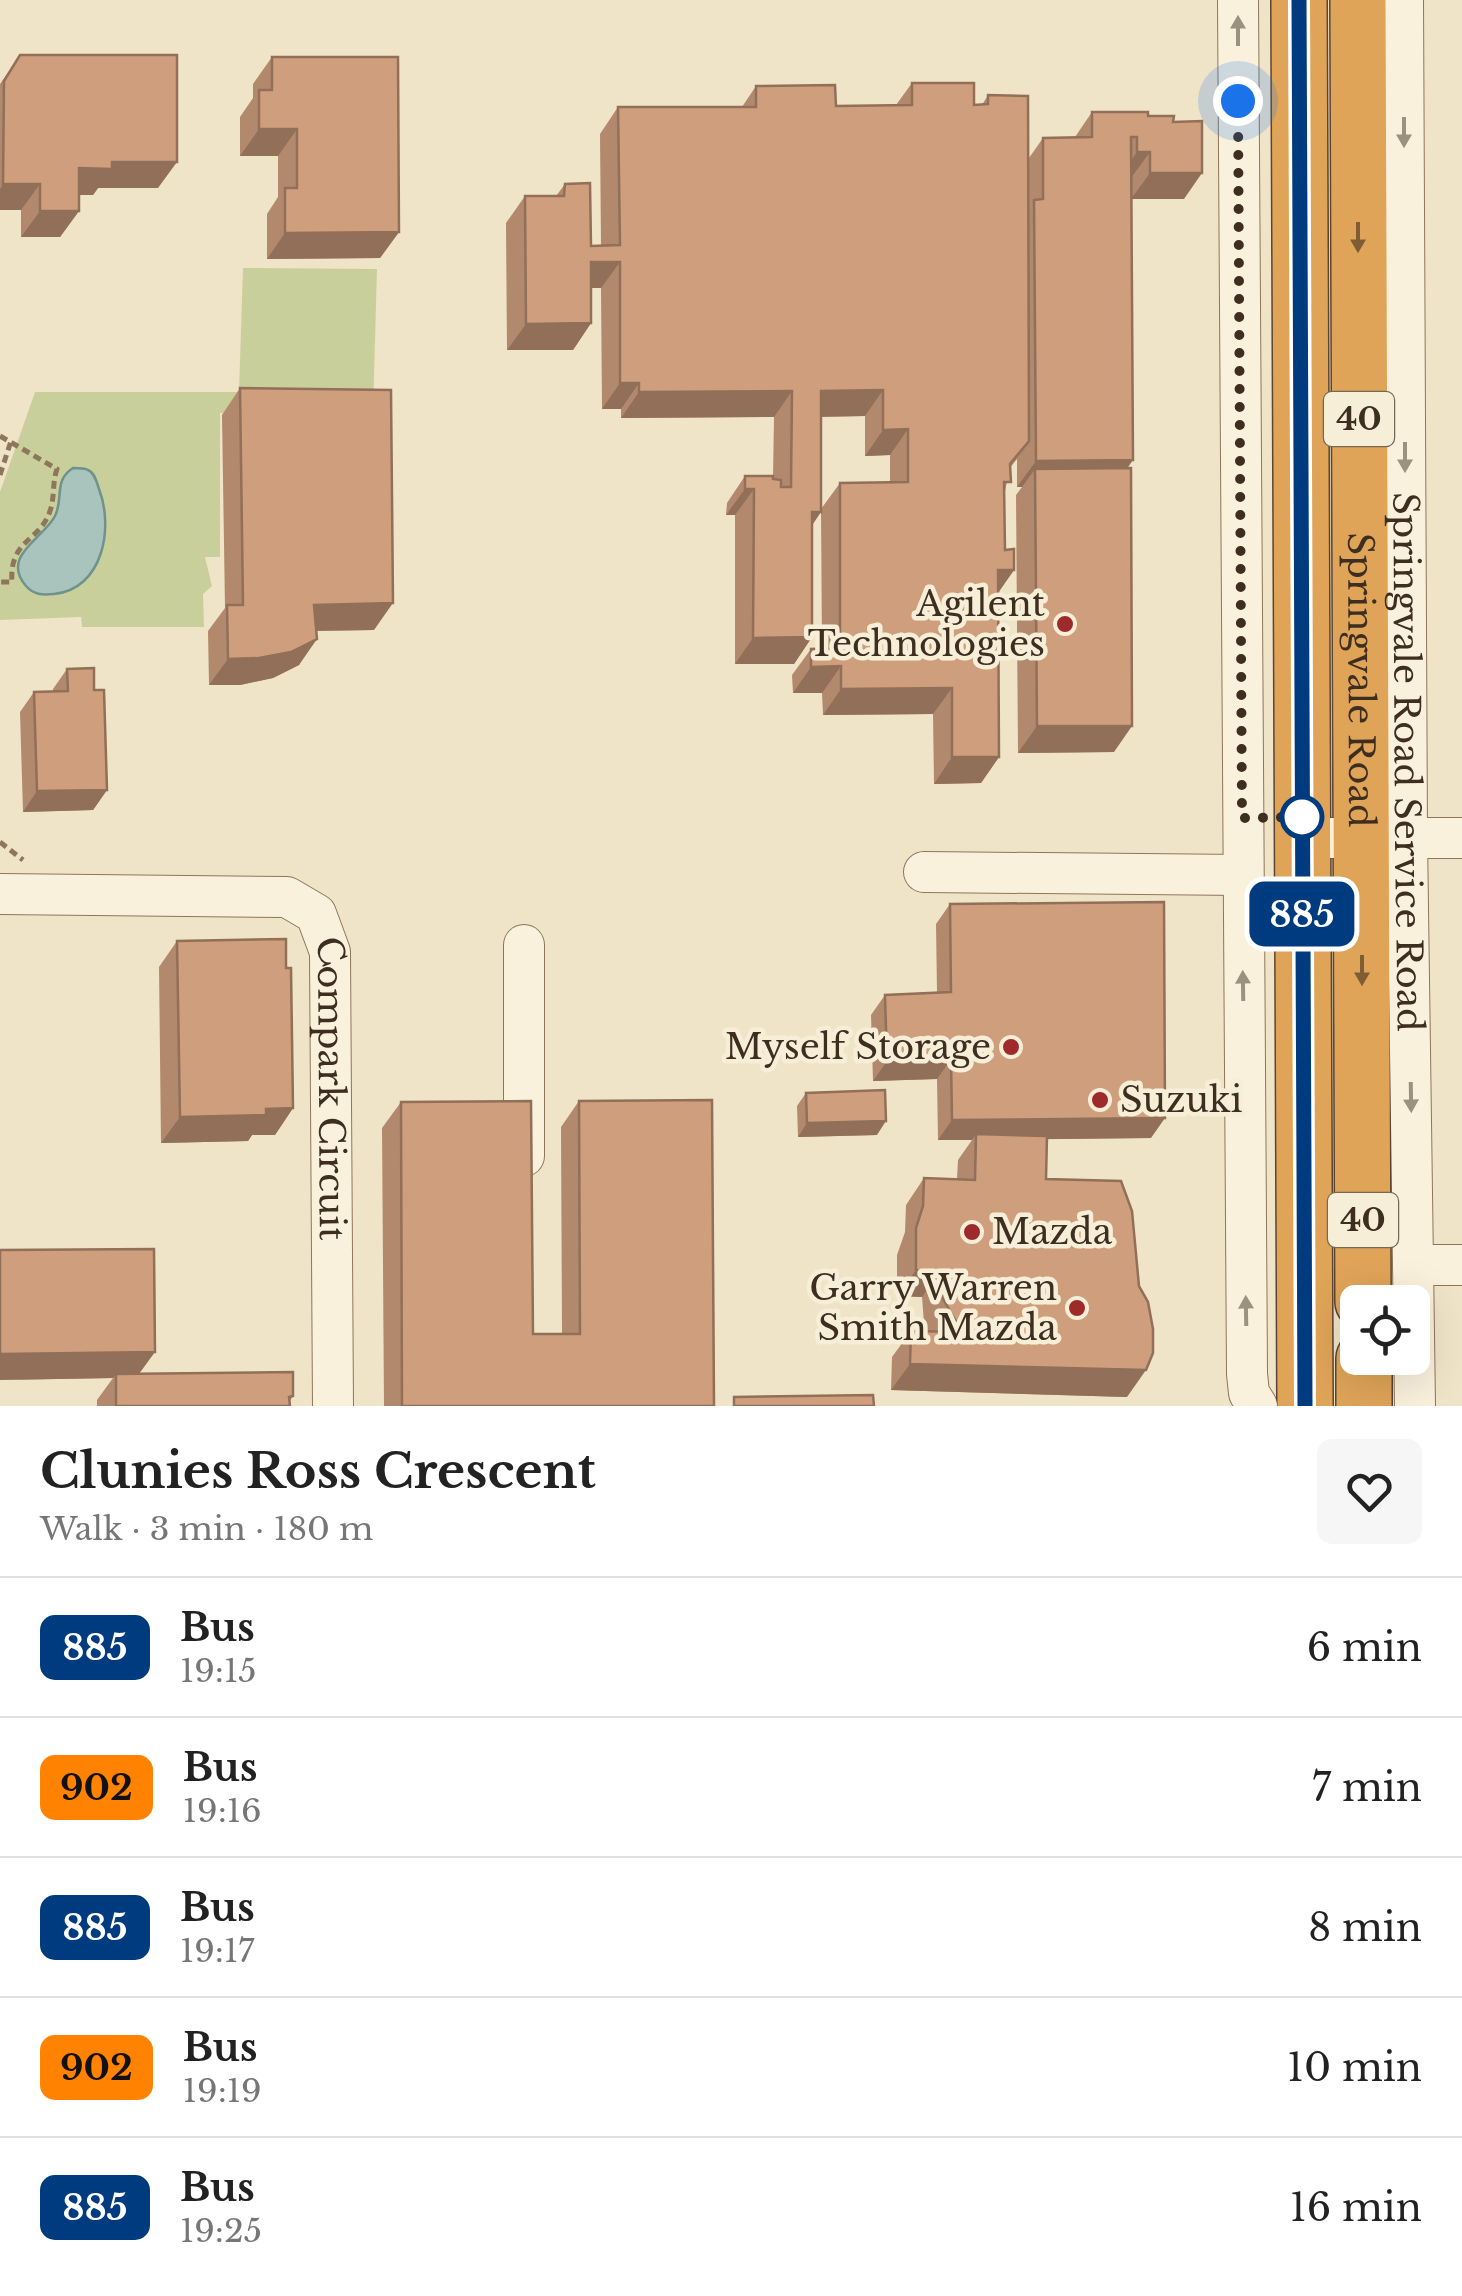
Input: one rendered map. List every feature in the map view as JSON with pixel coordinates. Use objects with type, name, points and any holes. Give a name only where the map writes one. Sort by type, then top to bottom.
[{"type":"highway","name":"Springvale Road","points":[[1299,0],[1305,1406]]},
{"type":"highway","name":"Springvale Road","points":[[1358,0],[1380,58],[1384,837],[1365,1285]]},
{"type":"highway","points":[[1364,1375],[1364,1406]]},
{"type":"street","points":[[1238,0],[1247,1374],[1249,1393],[1257,1406]]},
{"type":"street","points":[[1380,58],[1403,0]]},
{"type":"street","name":"Springvale Road Service Road","points":[[1384,837],[1413,1265],[1415,1406]]},
{"type":"street","points":[[1301,838],[1462,838]]},
{"type":"street","points":[[924,872],[1242,875]]},
{"type":"street","name":"Compark Circuit","points":[[0,894],[287,896],[316,914],[330,952],[332,1406]]},
{"type":"street","points":[[524,945],[524,1202]]},
{"type":"street","points":[[1413,1265],[1462,1265]]},
{"type":"path","points":[[0,436],[57,469],[50,511],[12,560],[12,582],[0,582]]},
{"type":"path","points":[[0,475],[11,442]]},
{"type":"path","points":[[0,842],[32,866]]},
{"type":"green space","points":[[243,268],[377,269],[373,413],[220,413],[220,557],[205,557],[212,586],[203,594],[204,627],[82,627],[81,617],[0,620],[0,492],[35,392],[239,392]]},
{"type":"water","points":[[73,468],[90,471],[97,484],[105,521],[100,554],[94,569],[71,590],[38,594],[26,586],[18,566],[21,556],[55,516],[63,478]]},
{"type":"building","points":[[20,55],[177,55],[177,162],[112,162],[112,169],[79,168],[79,211],[40,211],[40,184],[3,184],[4,81]]},
{"type":"building","points":[[272,57],[398,57],[399,232],[285,233],[285,188],[297,188],[297,129],[259,129],[259,90],[272,90]]},
{"type":"building","points":[[912,83],[974,83],[974,105],[988,104],[988,95],[1028,96],[1029,441],[1010,464],[1011,482],[1004,482],[1005,550],[1014,549],[1014,570],[998,570],[999,757],[952,757],[952,688],[841,689],[841,666],[811,667],[811,649],[840,648],[840,483],[908,482],[908,429],[883,430],[883,390],[821,391],[821,512],[812,512],[812,637],[753,638],[754,489],[745,489],[745,476],[773,476],[781,480],[781,487],[791,487],[792,391],[639,392],[639,383],[620,383],[620,262],[591,262],[591,323],[526,324],[525,196],[564,196],[565,184],[590,183],[591,246],[620,245],[618,107],[756,107],[756,86],[835,85],[836,106],[912,105]]},
{"type":"building","points":[[1092,112],[1148,112],[1148,116],[1174,116],[1173,122],[1202,121],[1202,173],[1150,173],[1150,152],[1137,152],[1137,137],[1131,137],[1133,460],[1036,461],[1034,200],[1043,199],[1043,138],[1092,137]]},
{"type":"building","points":[[240,388],[391,390],[393,603],[314,605],[317,639],[291,652],[228,659],[227,605],[243,605]]},
{"type":"building","name":"Agilent Technologies","points":[[1131,468],[1132,726],[1037,726],[1035,469]]},
{"type":"building","points":[[94,668],[94,690],[104,690],[107,790],[37,791],[34,692],[68,691],[67,669]]},
{"type":"building","name":"Myself Storage","points":[[1164,902],[1165,1118],[952,1120],[951,1059],[887,1061],[885,995],[951,992],[950,904]]},
{"type":"building","points":[[286,939],[286,968],[291,968],[293,1108],[266,1109],[266,1115],[180,1117],[177,941]]},
{"type":"building","points":[[885,1090],[886,1121],[807,1123],[806,1093]]},
{"type":"building","points":[[712,1100],[714,1406],[402,1406],[401,1102],[531,1101],[533,1334],[580,1334],[579,1101]]},
{"type":"building","points":[[976,1134],[1047,1136],[1046,1179],[1121,1181],[1132,1211],[1139,1286],[1148,1302],[1153,1329],[1153,1353],[1146,1370],[910,1364],[911,1331],[962,1332],[942,1297],[941,1271],[916,1270],[916,1228],[923,1206],[924,1178],[975,1180]]},
{"type":"building","points":[[154,1249],[155,1352],[0,1354],[0,1250]]},
{"type":"building","points":[[293,1372],[290,1406],[116,1406],[116,1374]]},
{"type":"building","points":[[873,1395],[874,1406],[734,1406],[734,1397]]},
{"type":"bus line","name":"885","points":[[1299,0],[1305,1406]]},
{"type":"place","name":"Agilent Technologies","points":[[1065,624]]},
{"type":"place","name":"Myself Storage","points":[[1011,1047]]},
{"type":"place","name":"Suzuki","points":[[1100,1100]]},
{"type":"place","name":"Mazda","points":[[972,1232]]},
{"type":"place","name":"Garry Warren Smith Mazda","points":[[1077,1308]]},
{"type":"route","points":[[1238,101],[1242,818],[1302,817]]}]
